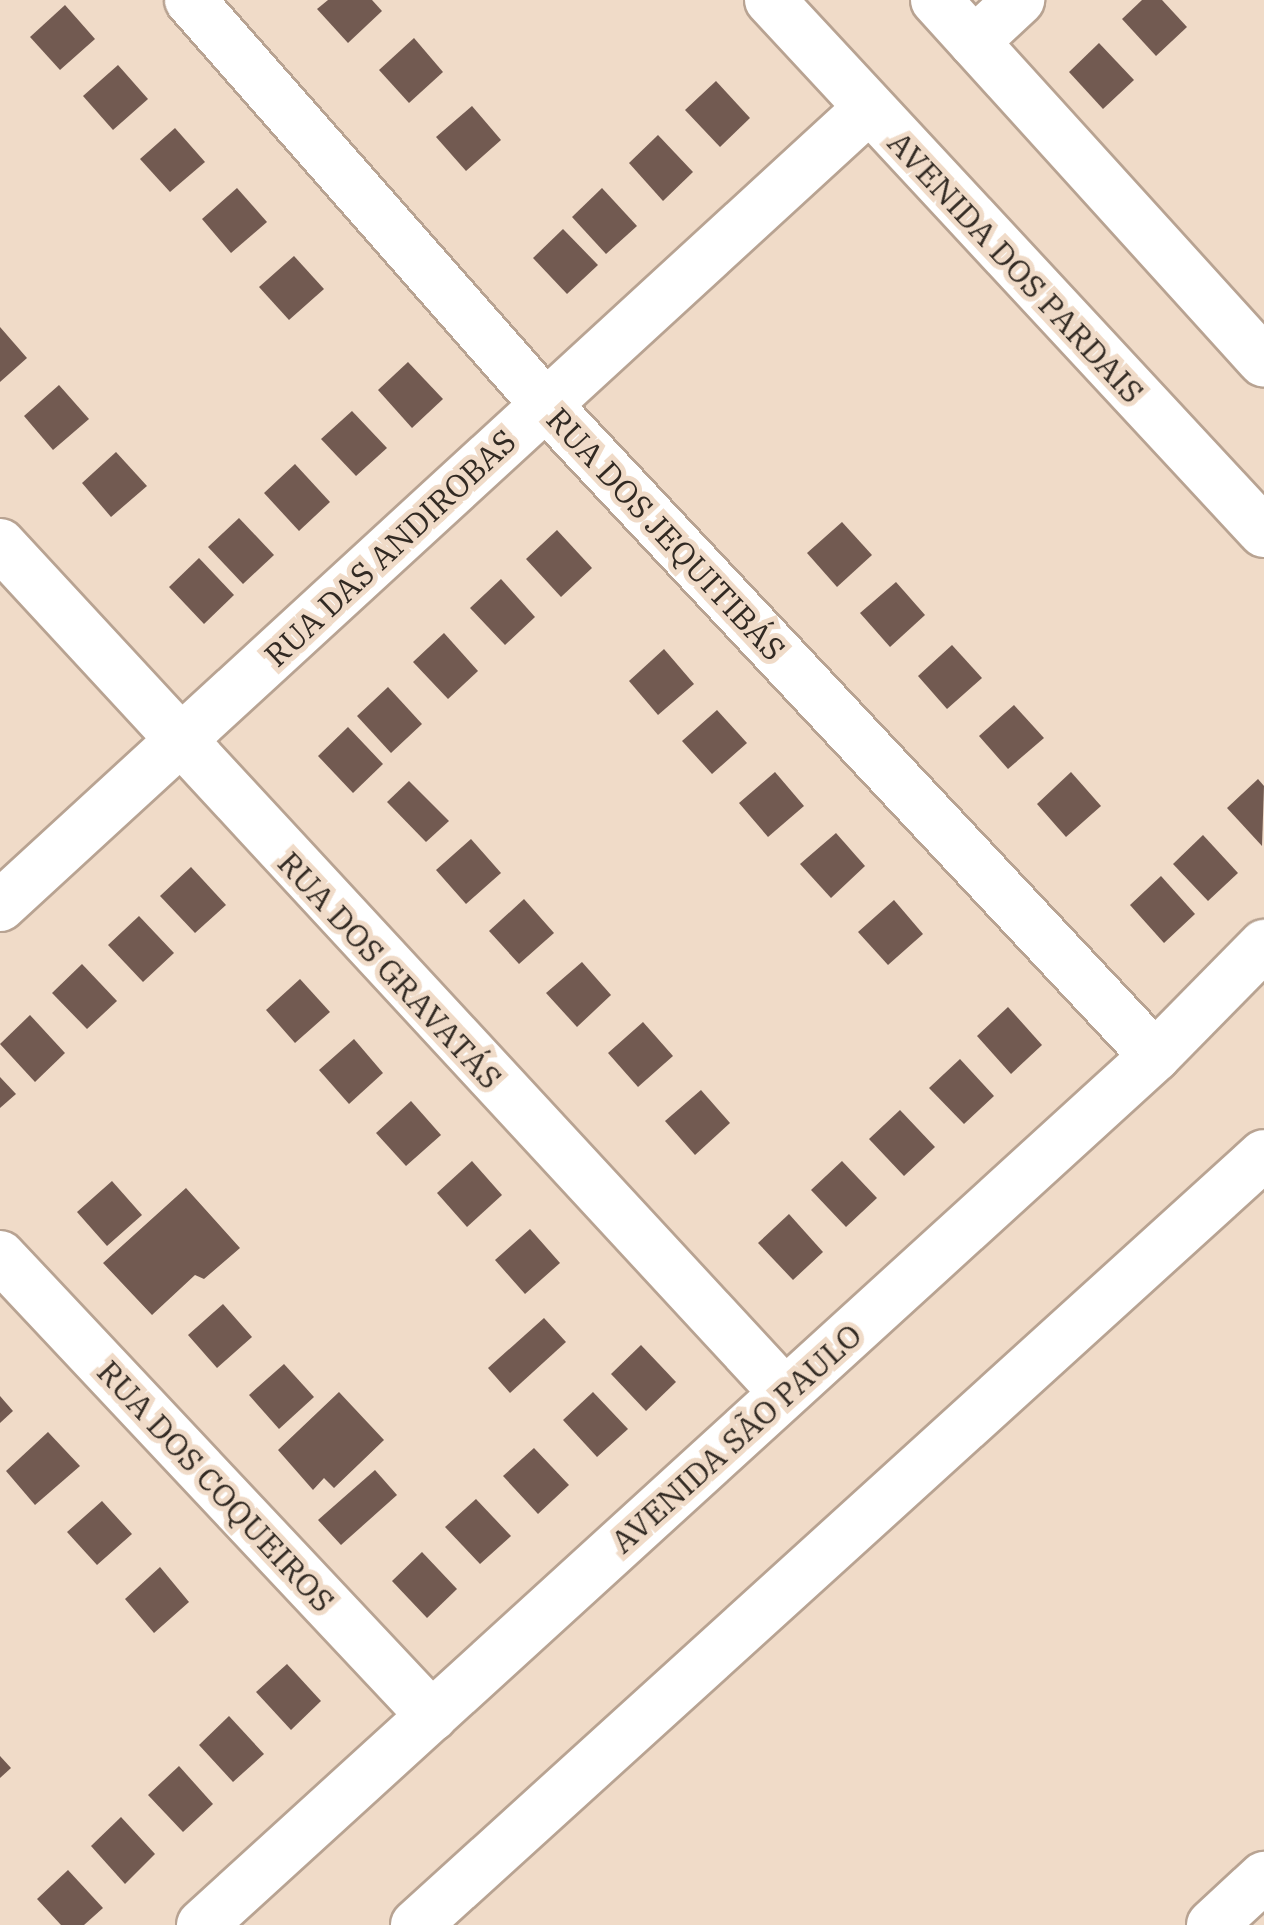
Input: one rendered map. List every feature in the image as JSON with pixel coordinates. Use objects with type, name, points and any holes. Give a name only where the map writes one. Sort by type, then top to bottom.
[{"type":"street","name":"RUA DOS JEQUITIBÁS","points":[[190,0],[546,405],[1154,1056]]},
{"type":"street","name":"AVENIDA DOS PARDAIS","points":[[770,0],[1264,532]]},
{"type":"street","points":[[936,0],[1264,362]]},
{"type":"street","points":[[974,42],[1019,0]]},
{"type":"street","name":"RUA DAS ANDIROBAS","points":[[0,906],[868,109]]},
{"type":"street","name":"RUA DOS GRAVATÁS","points":[[0,544],[178,743],[786,1393]]},
{"type":"street","name":"AVENIDA SÃO PAULO","points":[[202,1925],[1154,1056],[1264,945]]},
{"type":"street","points":[[416,1925],[1264,1155]]},
{"type":"street","name":"RUA DOS COQUEIROS","points":[[0,1256],[432,1716]]},
{"type":"street","points":[[1212,1925],[1264,1877]]},
{"type":"building","points":[[328,0],[372,0],[382,11],[348,43],[317,9]]},
{"type":"building","points":[[1142,0],[1162,0],[1187,27],[1156,56],[1122,19]]},
{"type":"building","points":[[65,5],[95,39],[60,70],[30,37]]},
{"type":"building","points":[[414,38],[443,72],[409,103],[379,70]]},
{"type":"building","points":[[1099,43],[1134,80],[1103,109],[1069,72]]},
{"type":"building","points":[[118,65],[148,99],[113,130],[83,96]]},
{"type":"building","points":[[716,81],[750,118],[720,147],[685,110]]},
{"type":"building","points":[[472,106],[501,140],[466,171],[436,137]]},
{"type":"building","points":[[175,128],[205,162],[170,192],[140,159]]},
{"type":"building","points":[[658,135],[693,172],[663,201],[629,163]]},
{"type":"building","points":[[237,188],[267,222],[231,253],[202,219]]},
{"type":"building","points":[[602,188],[637,226],[606,254],[572,217]]},
{"type":"building","points":[[563,229],[598,265],[567,294],[533,258]]},
{"type":"building","points":[[294,256],[324,289],[289,320],[259,287]]},
{"type":"building","points":[[0,327],[27,358],[0,382]]},
{"type":"building","points":[[408,362],[443,399],[412,428],[378,390]]},
{"type":"building","points":[[59,385],[89,419],[53,450],[24,416]]},
{"type":"building","points":[[352,411],[387,448],[356,476],[321,439]]},
{"type":"building","points":[[116,452],[147,486],[111,517],[82,483]]},
{"type":"building","points":[[295,464],[330,502],[299,531],[264,493]]},
{"type":"building","points":[[239,518],[274,555],[243,584],[208,547]]},
{"type":"building","points":[[842,522],[872,555],[837,587],[807,553]]},
{"type":"building","points":[[557,530],[592,568],[561,597],[526,559]]},
{"type":"building","points":[[199,558],[234,595],[204,624],[169,587]]},
{"type":"building","points":[[501,579],[535,617],[505,645],[470,608]]},
{"type":"building","points":[[896,582],[925,615],[890,647],[860,613]]},
{"type":"building","points":[[444,633],[478,671],[448,699],[413,662]]},
{"type":"building","points":[[952,645],[982,678],[947,709],[918,676]]},
{"type":"building","points":[[664,649],[694,684],[658,715],[629,681]]},
{"type":"building","points":[[388,687],[422,724],[391,753],[357,716]]},
{"type":"building","points":[[1014,705],[1044,738],[1008,769],[979,736]]},
{"type":"building","points":[[717,710],[747,743],[712,774],[682,741]]},
{"type":"building","points":[[348,727],[383,764],[353,793],[318,756]]},
{"type":"building","points":[[775,772],[804,806],[768,837],[739,803]]},
{"type":"building","points":[[1071,772],[1101,806],[1066,837],[1037,804]]},
{"type":"building","points":[[1258,779],[1264,786],[1262,846],[1227,808]]},
{"type":"building","points":[[409,781],[449,821],[426,842],[387,802]]},
{"type":"building","points":[[836,833],[865,866],[831,898],[800,864]]},
{"type":"building","points":[[1203,835],[1238,873],[1208,901],[1173,864]]},
{"type":"building","points":[[471,839],[501,873],[466,904],[436,870]]},
{"type":"building","points":[[191,867],[226,905],[195,933],[160,896]]},
{"type":"building","points":[[1161,876],[1195,914],[1164,943],[1130,905]]},
{"type":"building","points":[[524,899],[554,933],[519,964],[489,931]]},
{"type":"building","points":[[894,900],[923,934],[888,965],[858,932]]},
{"type":"building","points":[[139,916],[174,953],[143,982],[108,945]]},
{"type":"building","points":[[582,962],[611,995],[577,1027],[546,993]]},
{"type":"building","points":[[82,964],[117,1001],[87,1029],[52,993]]},
{"type":"building","points":[[300,979],[330,1012],[295,1043],[266,1010]]},
{"type":"building","points":[[1008,1007],[1042,1045],[1011,1074],[977,1036]]},
{"type":"building","points":[[30,1015],[65,1053],[35,1082],[0,1044]]},
{"type":"building","points":[[643,1022],[673,1056],[638,1087],[608,1053]]},
{"type":"building","points":[[354,1039],[383,1073],[349,1104],[319,1070]]},
{"type":"building","points":[[960,1059],[994,1096],[964,1124],[929,1088]]},
{"type":"building","points":[[0,1077],[16,1094],[0,1108]]},
{"type":"building","points":[[701,1090],[730,1123],[695,1155],[665,1121]]},
{"type":"building","points":[[411,1101],[441,1135],[406,1166],[376,1133]]},
{"type":"building","points":[[900,1110],[935,1147],[904,1176],[869,1139]]},
{"type":"building","points":[[472,1161],[502,1195],[467,1227],[437,1193]]},
{"type":"building","points":[[842,1161],[877,1198],[846,1227],[811,1190]]},
{"type":"building","points":[[112,1181],[142,1215],[107,1246],[77,1212]]},
{"type":"building","points":[[186,1188],[240,1248],[204,1279],[195,1275],[152,1315],[103,1263]]},
{"type":"building","points":[[789,1214],[823,1252],[793,1280],[758,1243]]},
{"type":"building","points":[[530,1229],[560,1263],[525,1294],[495,1260]]},
{"type":"building","points":[[223,1304],[252,1337],[217,1368],[188,1335]]},
{"type":"building","points":[[544,1318],[566,1342],[510,1393],[488,1368]]},
{"type":"building","points":[[641,1345],[676,1382],[646,1411],[611,1374]]},
{"type":"building","points":[[284,1364],[314,1397],[279,1429],[249,1395]]},
{"type":"building","points":[[339,1392],[384,1440],[334,1488],[324,1478],[313,1490],[278,1450]]},
{"type":"building","points":[[593,1392],[628,1429],[597,1457],[563,1420]]},
{"type":"building","points":[[0,1396],[13,1411],[0,1423]]},
{"type":"building","points":[[48,1432],[80,1466],[35,1505],[6,1471]]},
{"type":"building","points":[[534,1448],[569,1485],[538,1514],[503,1476]]},
{"type":"building","points":[[375,1470],[397,1495],[341,1545],[318,1520]]},
{"type":"building","points":[[476,1499],[511,1536],[480,1564],[445,1527]]},
{"type":"building","points":[[102,1501],[132,1534],[97,1565],[67,1532]]},
{"type":"building","points":[[422,1552],[457,1589],[427,1618],[392,1581]]},
{"type":"building","points":[[160,1567],[189,1602],[154,1633],[125,1599]]},
{"type":"building","points":[[287,1664],[321,1701],[291,1730],[256,1692]]},
{"type":"building","points":[[229,1716],[264,1754],[233,1782],[199,1745]]},
{"type":"building","points":[[0,1756],[11,1768],[0,1778]]},
{"type":"building","points":[[179,1766],[213,1804],[183,1832],[148,1795]]},
{"type":"building","points":[[121,1817],[155,1854],[125,1884],[91,1846]]},
{"type":"building","points":[[68,1870],[103,1908],[84,1925],[61,1925],[37,1899]]}]
